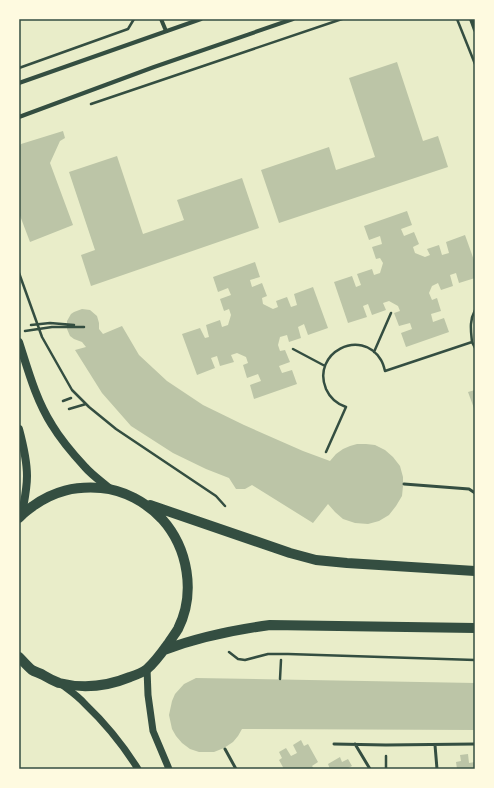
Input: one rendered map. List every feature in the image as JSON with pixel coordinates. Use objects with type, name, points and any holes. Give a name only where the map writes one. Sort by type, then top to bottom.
[{"type":"main road","points":[[19,342],[40,403],[51,424],[60,438],[85,467],[110,489]]},
{"type":"main road","points":[[19,429],[24,446],[27,476],[21,516]]},
{"type":"main road","points":[[21,516],[43,499],[64,490],[87,487],[110,489],[126,494],[142,502],[290,553],[316,560],[475,571]]},
{"type":"main road","points":[[19,666],[32,670],[59,683],[85,687],[104,685],[122,680],[147,669],[164,650],[178,628],[184,612],[187,594],[187,576],[184,558],[168,526],[156,513],[142,502]]},
{"type":"main road","points":[[164,650],[186,642],[213,635],[270,625],[475,628]]},
{"type":"main road","points":[[19,657],[32,670]]},
{"type":"street","points":[[161,19],[166,31]]},
{"type":"street","points":[[19,83],[200,19]]},
{"type":"street","points":[[19,117],[154,67],[293,19]]},
{"type":"street","points":[[471,19],[475,30]]},
{"type":"street","points":[[147,669],[148,695],[153,731],[169,769]]},
{"type":"street","points":[[59,683],[84,703],[122,745],[138,769]]},
{"type":"lane","points":[[404,484],[469,489],[475,493]]},
{"type":"lane","points":[[334,744],[475,744]]},
{"type":"lane","points":[[355,744],[370,769]]},
{"type":"lane","points":[[435,745],[437,769]]},
{"type":"lane","points":[[225,749],[236,769]]},
{"type":"path","points":[[19,68],[128,29],[134,19]]},
{"type":"path","points":[[88,105],[342,19]]},
{"type":"path","points":[[457,19],[475,64]]},
{"type":"path","points":[[19,273],[42,337],[72,390],[116,429],[216,496],[225,506]]},
{"type":"path","points":[[475,310],[470,327],[472,342],[475,348]]},
{"type":"path","points":[[374,352],[391,313]]},
{"type":"path","points":[[19,332],[52,327],[84,327],[50,323],[31,325]]},
{"type":"path","points":[[326,452],[346,407],[331,397],[327,392],[323,379],[323,372],[328,360],[338,349],[352,345],[367,348],[374,352],[382,361],[385,371],[472,342]]},
{"type":"path","points":[[293,349],[325,366]]},
{"type":"path","points":[[63,401],[71,398]]},
{"type":"path","points":[[69,409],[86,404]]},
{"type":"path","points":[[229,652],[238,659],[246,660],[268,654],[288,654],[475,660]]},
{"type":"path","points":[[280,679],[281,660]]},
{"type":"building","points":[[397,62],[423,141],[438,136],[448,167],[279,223],[261,170],[329,147],[336,170],[375,157],[349,78]]},
{"type":"building","points":[[63,131],[65,138],[60,141],[50,163],[73,225],[30,242],[19,213],[19,148],[21,144]]},
{"type":"building","points":[[117,156],[143,234],[184,220],[177,200],[242,178],[259,228],[91,286],[81,255],[95,250],[69,172]]},
{"type":"building","points":[[407,211],[412,225],[401,229],[404,236],[414,232],[419,244],[413,247],[415,253],[425,257],[430,255],[427,249],[439,245],[442,255],[449,253],[446,242],[465,235],[475,263],[475,278],[459,283],[456,273],[450,275],[453,286],[441,290],[438,283],[432,286],[429,293],[432,300],[437,298],[441,311],[431,314],[433,322],[444,318],[449,332],[406,347],[401,333],[412,329],[410,323],[399,326],[394,313],[400,311],[398,306],[389,301],[383,303],[386,310],[372,315],[368,304],[363,306],[367,317],[348,323],[334,282],[352,276],[356,287],[361,285],[357,274],[372,269],[374,275],[380,273],[383,263],[380,258],[376,259],[372,247],[382,244],[380,236],[369,240],[364,226]]},
{"type":"building","points":[[255,262],[260,277],[250,280],[252,287],[262,283],[267,296],[262,298],[263,304],[273,309],[278,307],[276,301],[287,297],[291,307],[297,305],[294,294],[313,287],[328,328],[308,335],[304,324],[298,327],[301,338],[289,342],[287,335],[280,337],[278,345],[280,351],[285,350],[290,362],[279,366],[282,373],[292,370],[297,384],[254,399],[250,385],[261,381],[258,374],[247,378],[243,365],[248,363],[246,357],[237,353],[231,355],[234,362],[220,366],[217,356],[211,358],[215,368],[197,375],[182,334],[200,328],[205,338],[209,337],[206,325],[220,320],[222,327],[228,325],[231,315],[229,309],[224,311],[220,299],[231,295],[228,288],[218,292],[213,277]]},
{"type":"building","points":[[82,309],[90,310],[97,316],[99,329],[103,334],[122,326],[139,355],[167,381],[203,405],[244,425],[303,451],[330,461],[343,449],[357,444],[375,445],[385,450],[400,466],[403,477],[402,496],[396,506],[389,515],[379,521],[368,524],[355,523],[343,519],[328,504],[313,523],[252,485],[245,489],[236,489],[229,478],[173,453],[131,426],[102,393],[75,350],[86,347],[82,342],[70,336],[67,329],[67,321],[71,314]]},
{"type":"building","points":[[475,390],[475,411],[468,392]]},
{"type":"building","points":[[196,678],[475,683],[475,730],[242,729],[233,742],[224,748],[214,752],[199,752],[190,749],[176,736],[172,729],[169,715],[175,694],[184,684]]},
{"type":"building","points":[[301,740],[304,746],[308,744],[318,762],[312,766],[314,769],[284,769],[279,760],[282,758],[279,752],[286,748],[291,756],[297,753],[293,745]]},
{"type":"building","points":[[468,754],[469,763],[475,762],[475,769],[457,769],[456,762],[461,761],[460,755]]},
{"type":"building","points":[[340,757],[342,762],[348,759],[352,766],[346,769],[330,769],[328,764]]}]
